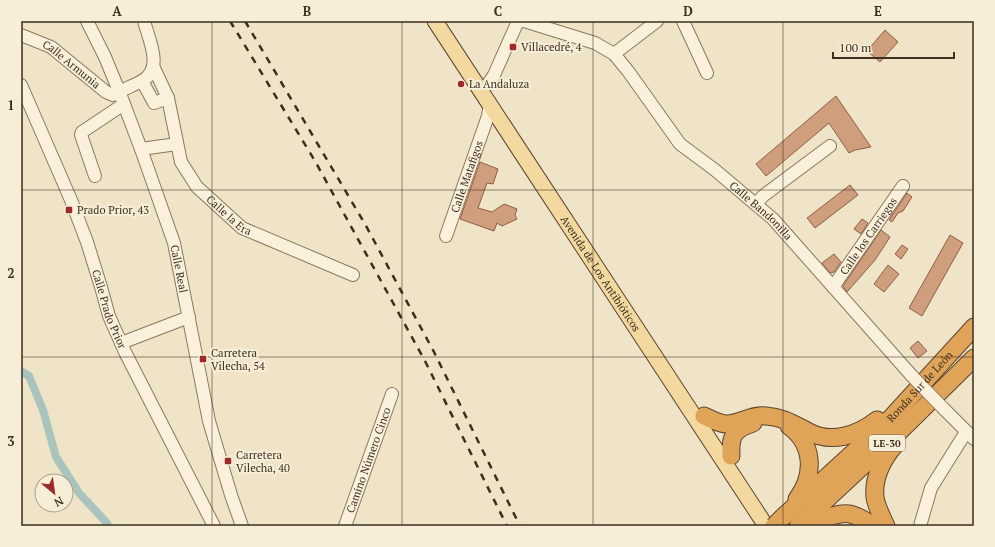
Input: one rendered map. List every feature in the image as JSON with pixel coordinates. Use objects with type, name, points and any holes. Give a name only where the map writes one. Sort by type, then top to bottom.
[{"type":"highway","name":"Ronda Sur de León","points":[[774,524],[890,419],[974,326]]},
{"type":"highway","points":[[886,526],[875,497],[876,481],[885,457],[974,359]]},
{"type":"highway","name":"Ronda Sur de León","points":[[798,526],[899,432],[974,359]]},
{"type":"highway","points":[[726,431],[763,415],[779,417],[810,433],[824,437],[841,437],[867,428],[911,395]]},
{"type":"highway","points":[[704,416],[716,422],[726,431],[730,442],[731,456]]},
{"type":"highway","points":[[726,431],[741,428],[752,423],[772,421],[790,426],[801,437],[809,452],[809,473],[802,493],[774,524]]},
{"type":"highway","points":[[812,526],[815,523],[832,516],[850,514],[865,520],[873,526]]},
{"type":"main road","name":"Avenida de Los Antibióticos","points":[[436,21],[492,112],[640,334],[774,524]]},
{"type":"main road","name":"Avenida de Los Antibióticos","points":[[447,21],[704,416]]},
{"type":"main road","points":[[446,37],[459,49],[481,82],[488,84],[491,96],[492,112]]},
{"type":"main road","points":[[557,189],[561,203],[560,212],[568,216],[600,264],[613,277]]},
{"type":"main road","points":[[640,334],[655,349],[706,425],[726,431],[720,447],[764,515],[774,524]]},
{"type":"main road","points":[[731,456],[774,524]]},
{"type":"street","name":"Calle Real","points":[[87,21],[105,57],[124,104],[174,243],[209,421],[242,526]]},
{"type":"street","name":"Calle la Era","points":[[144,21],[154,60],[154,68],[168,98],[181,162],[197,187],[242,228],[353,275]]},
{"type":"street","points":[[488,84],[494,75],[518,21]]},
{"type":"street","name":"Calle Bandonilla","points":[[524,21],[595,43],[614,54],[632,76],[680,144],[773,219],[912,376],[970,436]]},
{"type":"street","points":[[614,54],[657,21]]},
{"type":"street","points":[[682,21],[707,73]]},
{"type":"street","name":"Calle Armunia","points":[[21,35],[51,46],[106,92],[112,94],[119,92]]},
{"type":"street","points":[[119,92],[148,77],[154,68]]},
{"type":"street","points":[[142,81],[154,103],[168,98]]},
{"type":"street","name":"Calle Prado Prior","points":[[21,85],[73,205],[90,249],[109,316],[121,343],[214,526]]},
{"type":"street","points":[[95,176],[81,135],[82,132],[124,104]]},
{"type":"street","name":"Calle Matafigos","points":[[446,236],[492,112]]},
{"type":"street","points":[[141,149],[177,144]]},
{"type":"street","points":[[756,204],[763,196],[830,146]]},
{"type":"street","name":"Calle los Carriegos","points":[[833,287],[903,186]]},
{"type":"street","points":[[121,343],[189,317]]},
{"type":"street","name":"Camino Número Cinco","points":[[345,526],[392,394]]},
{"type":"street","points":[[920,526],[931,488],[970,436]]},
{"type":"building","points":[[885,30],[898,42],[880,62],[867,51]]},
{"type":"building","points":[[836,96],[871,147],[855,150],[849,153],[829,123],[766,176],[756,164]]},
{"type":"building","points":[[480,162],[498,169],[493,184],[487,183],[478,208],[492,212],[504,204],[517,209],[515,215],[517,219],[502,226],[497,223],[494,231],[460,219]]},
{"type":"building","points":[[850,185],[858,195],[815,228],[807,218]]},
{"type":"building","points":[[907,193],[912,197],[903,211],[898,213],[892,222],[889,220]]},
{"type":"building","points":[[862,219],[868,223],[861,234],[854,229]]},
{"type":"building","points":[[881,230],[890,237],[875,260],[847,292],[843,286]]},
{"type":"building","points":[[950,235],[963,243],[922,316],[909,308]]},
{"type":"building","points":[[902,245],[908,249],[901,259],[895,254]]},
{"type":"building","points":[[834,254],[841,262],[834,272],[830,273],[822,263]]},
{"type":"building","points":[[888,265],[899,274],[884,292],[874,284]]},
{"type":"building","points":[[918,341],[927,351],[918,358],[910,348]]},
{"type":"waterway","points":[[21,371],[29,376],[43,410],[56,457],[79,493],[107,523],[108,526]]},
{"type":"railway","points":[[230,21],[315,161],[425,361],[507,526]]},
{"type":"railway","points":[[245,21],[365,224],[434,352],[520,526]]},
{"type":"place","name":"Villacedré, 4","points":[[513,47]]},
{"type":"place","name":"La Andaluza","points":[[461,84]]},
{"type":"place","name":"Prado Prior, 43","points":[[69,210]]},
{"type":"place","name":"Carretera Vilecha, 54","points":[[203,359]]},
{"type":"place","name":"Carretera Vilecha, 40","points":[[228,461]]}]
